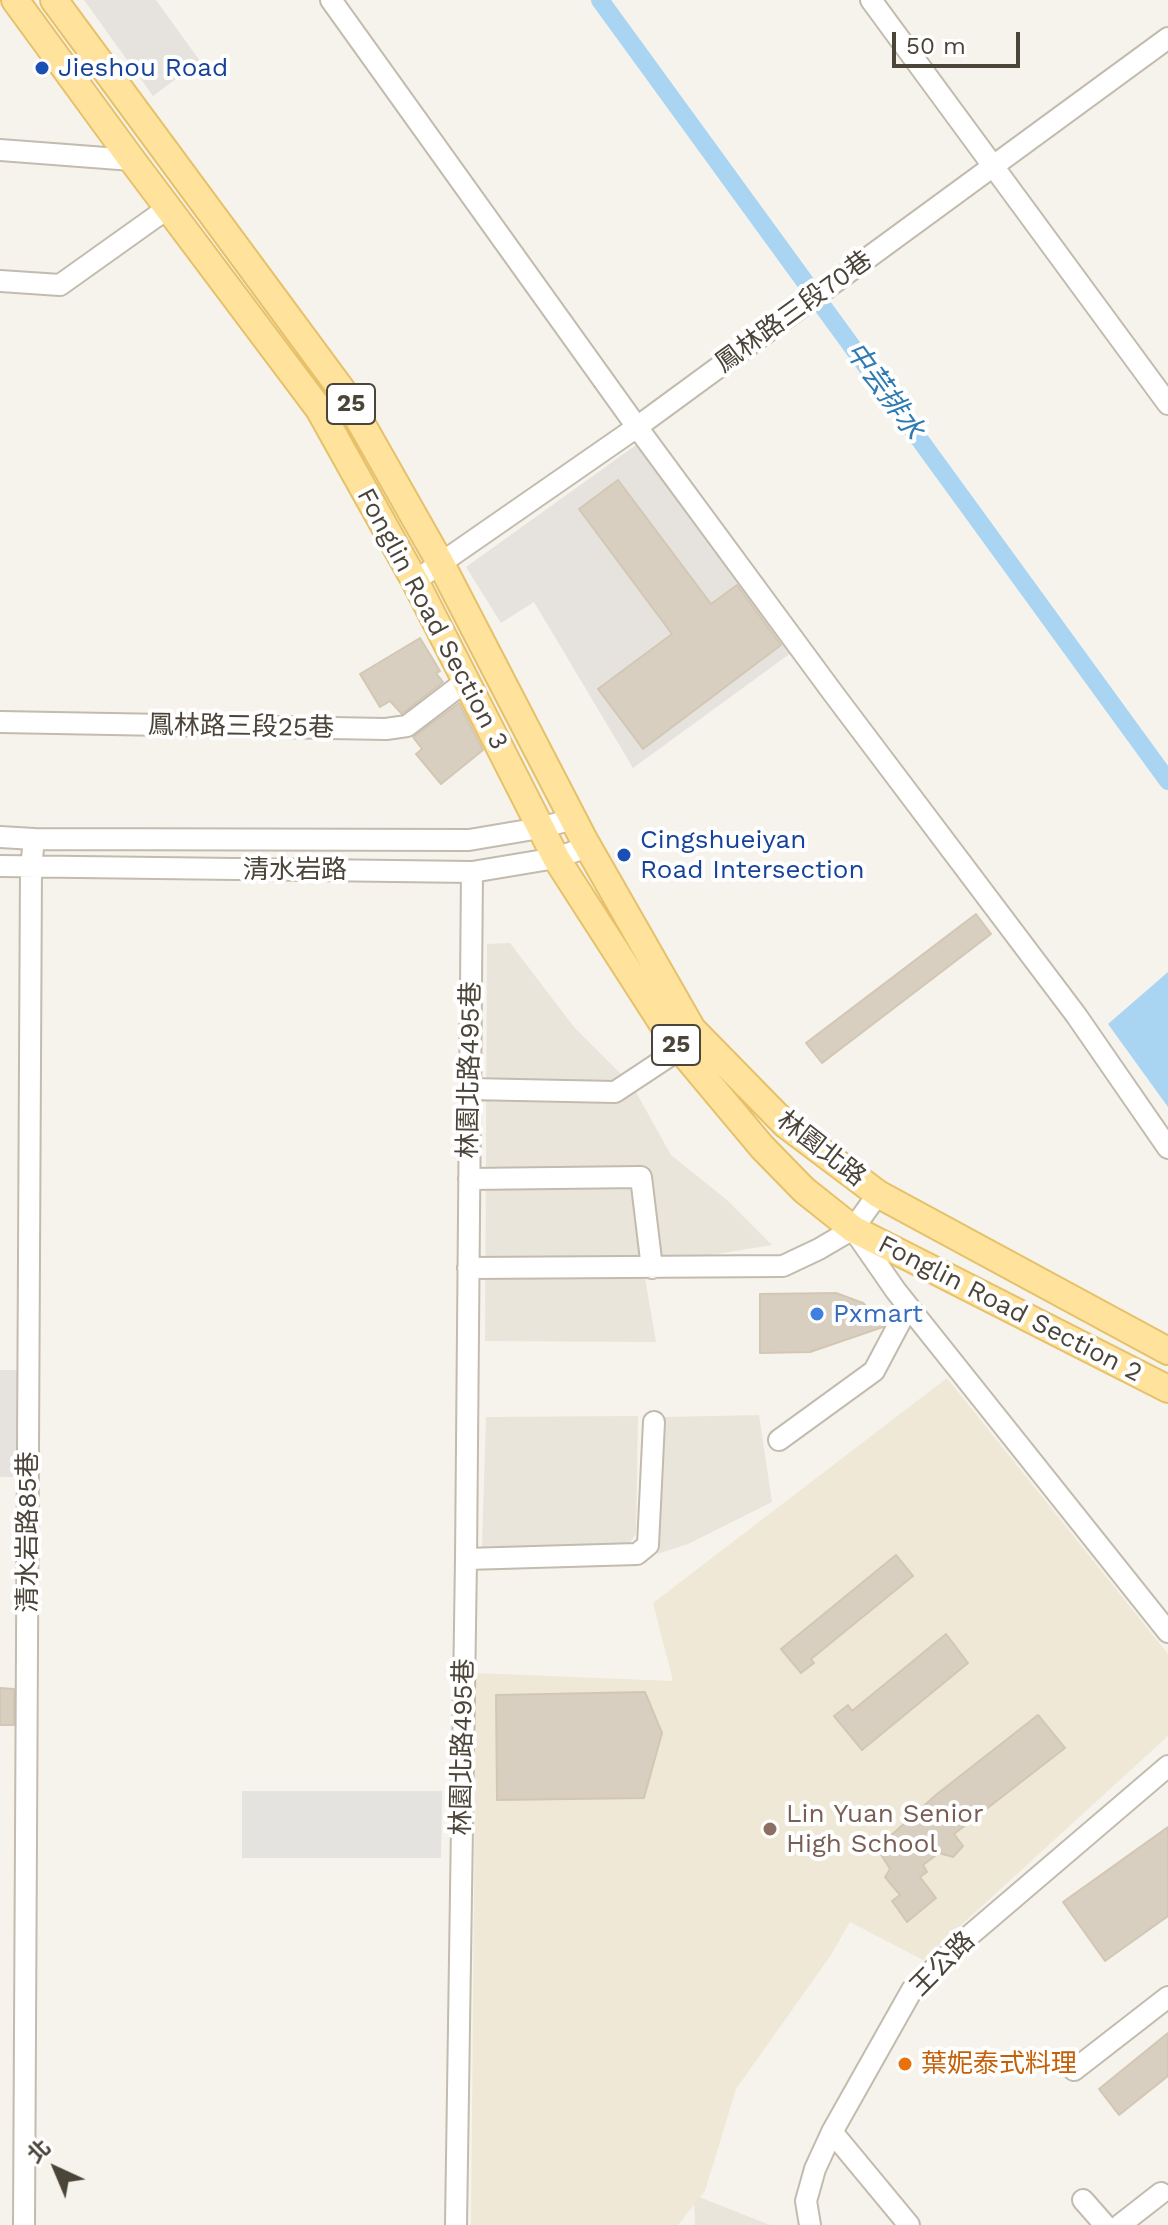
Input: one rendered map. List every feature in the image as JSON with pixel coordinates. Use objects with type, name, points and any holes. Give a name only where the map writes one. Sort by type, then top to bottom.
[{"type":"main road","name":"Fonglin Road Section 3","points":[[15,0],[319,409],[415,581],[556,858],[680,1049],[762,1147],[804,1190],[853,1229]]},
{"type":"main road","name":"Fonglin Road Section 3","points":[[54,0],[344,393],[441,564],[587,847]]},
{"type":"main road","name":"林園北路","points":[[587,847],[692,1029],[785,1124],[878,1194]]},
{"type":"main road","name":"Fonglin Road Section 2","points":[[878,1194],[1168,1351]]},
{"type":"main road","name":"Fonglin Road Section 2","points":[[853,1229],[1168,1389]]},
{"type":"street","points":[[331,0],[637,427],[1076,1015],[1168,1148]]},
{"type":"street","points":[[871,0],[1168,404]]},
{"type":"street","name":"鳳林路三段70巷","points":[[415,581],[637,427],[1168,38]]},
{"type":"street","points":[[0,150],[132,160]]},
{"type":"street","points":[[0,281],[60,285],[168,208]]},
{"type":"street","name":"鳳林路三段25巷","points":[[0,722],[386,729],[407,726],[466,681]]},
{"type":"street","name":"清水岩路","points":[[0,837],[469,840],[573,819]]},
{"type":"street","name":"清水岩路85巷","points":[[24,2225],[31,868],[34,839]]},
{"type":"street","name":"清水岩路","points":[[0,866],[472,872],[556,858],[587,847]]},
{"type":"street","name":"林園北路495巷","points":[[456,2225],[472,872]]},
{"type":"street","points":[[470,1089],[615,1092],[680,1049]]},
{"type":"street","points":[[469,1179],[641,1177],[652,1268]]},
{"type":"street","name":"林園北路","points":[[878,1194],[853,1229],[908,1307],[1164,1620]]},
{"type":"street","points":[[468,1268],[783,1266],[853,1229]]},
{"type":"street","points":[[779,1440],[874,1371],[908,1307]]},
{"type":"street","points":[[466,1559],[637,1554],[648,1545],[654,1422]]},
{"type":"street","name":"王公路","points":[[810,2225],[806,2201],[815,2169],[832,2132],[912,1990],[962,1942],[1168,1766]]},
{"type":"street","points":[[1074,2070],[1168,1997]]},
{"type":"street","points":[[832,2132],[909,2225]]},
{"type":"street","points":[[1120,2225],[1161,2193]]},
{"type":"street","points":[[1083,2200],[1105,2225]]},
{"type":"shaded area","points":[[84,0],[156,0],[200,61],[153,96]]},
{"type":"shaded area","points":[[643,440],[795,650],[633,768],[534,602],[501,623],[466,567]]},
{"type":"shaded area","points":[[510,943],[574,1027],[632,1085],[671,1155],[727,1200],[772,1245],[643,1266],[656,1342],[485,1341],[487,944]]},
{"type":"shaded area","points":[[0,1370],[20,1370],[18,1477],[0,1477]]},
{"type":"shaded area","name":"Lin Yuan Senior High School","points":[[947,1378],[1168,1654],[1168,1736],[923,1960],[850,1922],[831,1955],[736,2089],[705,2191],[678,2225],[471,2225],[476,1673],[673,1681],[653,1603]]},
{"type":"shaded area","points":[[759,1415],[772,1502],[688,1544],[657,1554],[664,1417]]},
{"type":"shaded area","points":[[638,1416],[636,1534],[626,1548],[482,1547],[486,1417]]},
{"type":"shaded area","points":[[242,1791],[442,1791],[441,1858],[242,1858]]},
{"type":"shaded area","points":[[694,2195],[770,2225],[695,2225]]},
{"type":"water","points":[[1168,972],[1168,1107],[1108,1024]]},
{"type":"building","points":[[618,480],[711,604],[737,585],[781,645],[643,749],[598,689],[672,634],[579,509]]},
{"type":"building","points":[[420,638],[440,671],[436,673],[443,682],[402,714],[390,701],[380,707],[360,674]]},
{"type":"building","points":[[459,703],[483,750],[441,784],[416,754],[422,749],[413,737]]},
{"type":"building","points":[[976,914],[991,934],[822,1063],[806,1043]]},
{"type":"building","name":"Pxmart","points":[[836,1293],[863,1303],[883,1327],[810,1352],[760,1353],[760,1294]]},
{"type":"building","points":[[896,1555],[913,1576],[811,1659],[814,1663],[801,1673],[781,1649]]},
{"type":"building","points":[[946,1634],[968,1663],[862,1750],[834,1716],[848,1705],[852,1711]]},
{"type":"building","points":[[0,1688],[14,1689],[14,1725],[0,1725]]},
{"type":"building","points":[[645,1692],[662,1733],[644,1798],[497,1800],[496,1695]]},
{"type":"building","points":[[1038,1715],[1065,1748],[954,1834],[963,1846],[953,1857],[939,1853],[923,1865],[927,1872],[920,1877],[936,1898],[907,1922],[892,1901],[900,1895],[885,1877],[890,1869],[877,1848],[937,1794]]},
{"type":"building","points":[[1168,1827],[1168,1916],[1105,1961],[1063,1902]]},
{"type":"building","points":[[1168,2033],[1168,2076],[1119,2115],[1099,2089]]},
{"type":"waterway","name":"中芸排水","points":[[600,0],[1168,781]]},
{"type":"place","name":"Jieshou Road","points":[[42,68]]},
{"type":"place","name":"Cingshueiyan Road Intersection","points":[[624,855]]},
{"type":"place","name":"Pxmart","points":[[817,1314]]},
{"type":"place","name":"Lin Yuan Senior High School","points":[[770,1829]]},
{"type":"place","name":"葉妮泰式料理","points":[[905,2064]]}]
